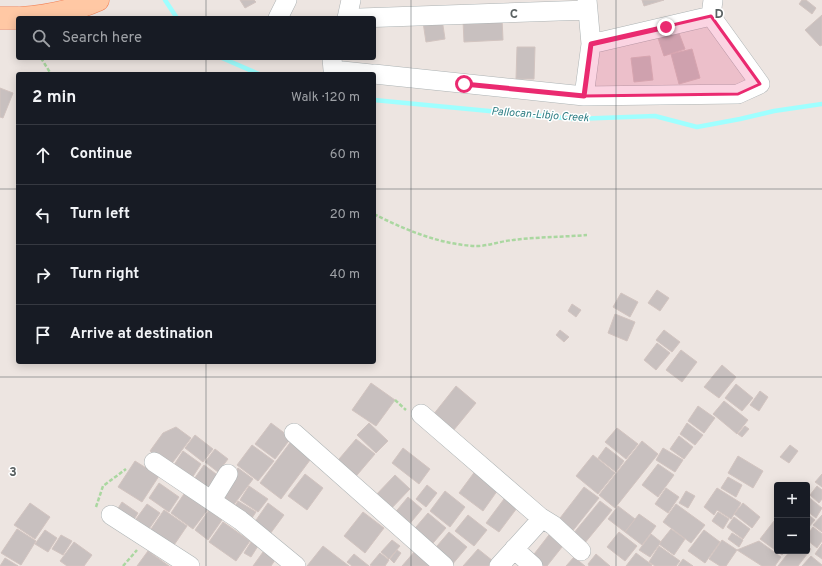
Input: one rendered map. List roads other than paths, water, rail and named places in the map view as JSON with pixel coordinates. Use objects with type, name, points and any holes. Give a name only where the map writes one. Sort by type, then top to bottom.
[{"type":"main road","points":[[47,16],[84,6],[98,0]]},
{"type":"main road","points":[[0,18],[16,18]]},
{"type":"street","points":[[279,16],[287,0]]},
{"type":"street","points":[[347,16],[351,0]]},
{"type":"street","points":[[376,17],[587,5],[591,44],[584,96]]},
{"type":"street","points":[[376,74],[584,96],[738,94],[760,84],[712,8],[591,44]]},
{"type":"street","points":[[332,60],[333,70],[352,72]]},
{"type":"street","points":[[421,414],[540,517],[553,525],[581,551]]},
{"type":"street","points":[[294,434],[444,566]]},
{"type":"street","points":[[154,462],[240,520],[296,566]]},
{"type":"street","points":[[212,500],[228,474]]},
{"type":"street","points":[[111,515],[190,566]]},
{"type":"street","points":[[499,566],[537,524],[540,517]]},
{"type":"street","points":[[514,549],[533,566]]},
{"type":"waterway","name":"Pallocan-Libjo Creek","points":[[165,0],[176,16]]},
{"type":"waterway","name":"Pallocan-Libjo Creek","points":[[227,60],[254,72]]},
{"type":"waterway","name":"Pallocan-Libjo Creek","points":[[376,100],[574,119],[655,116],[697,127],[774,111],[822,104]]}]
